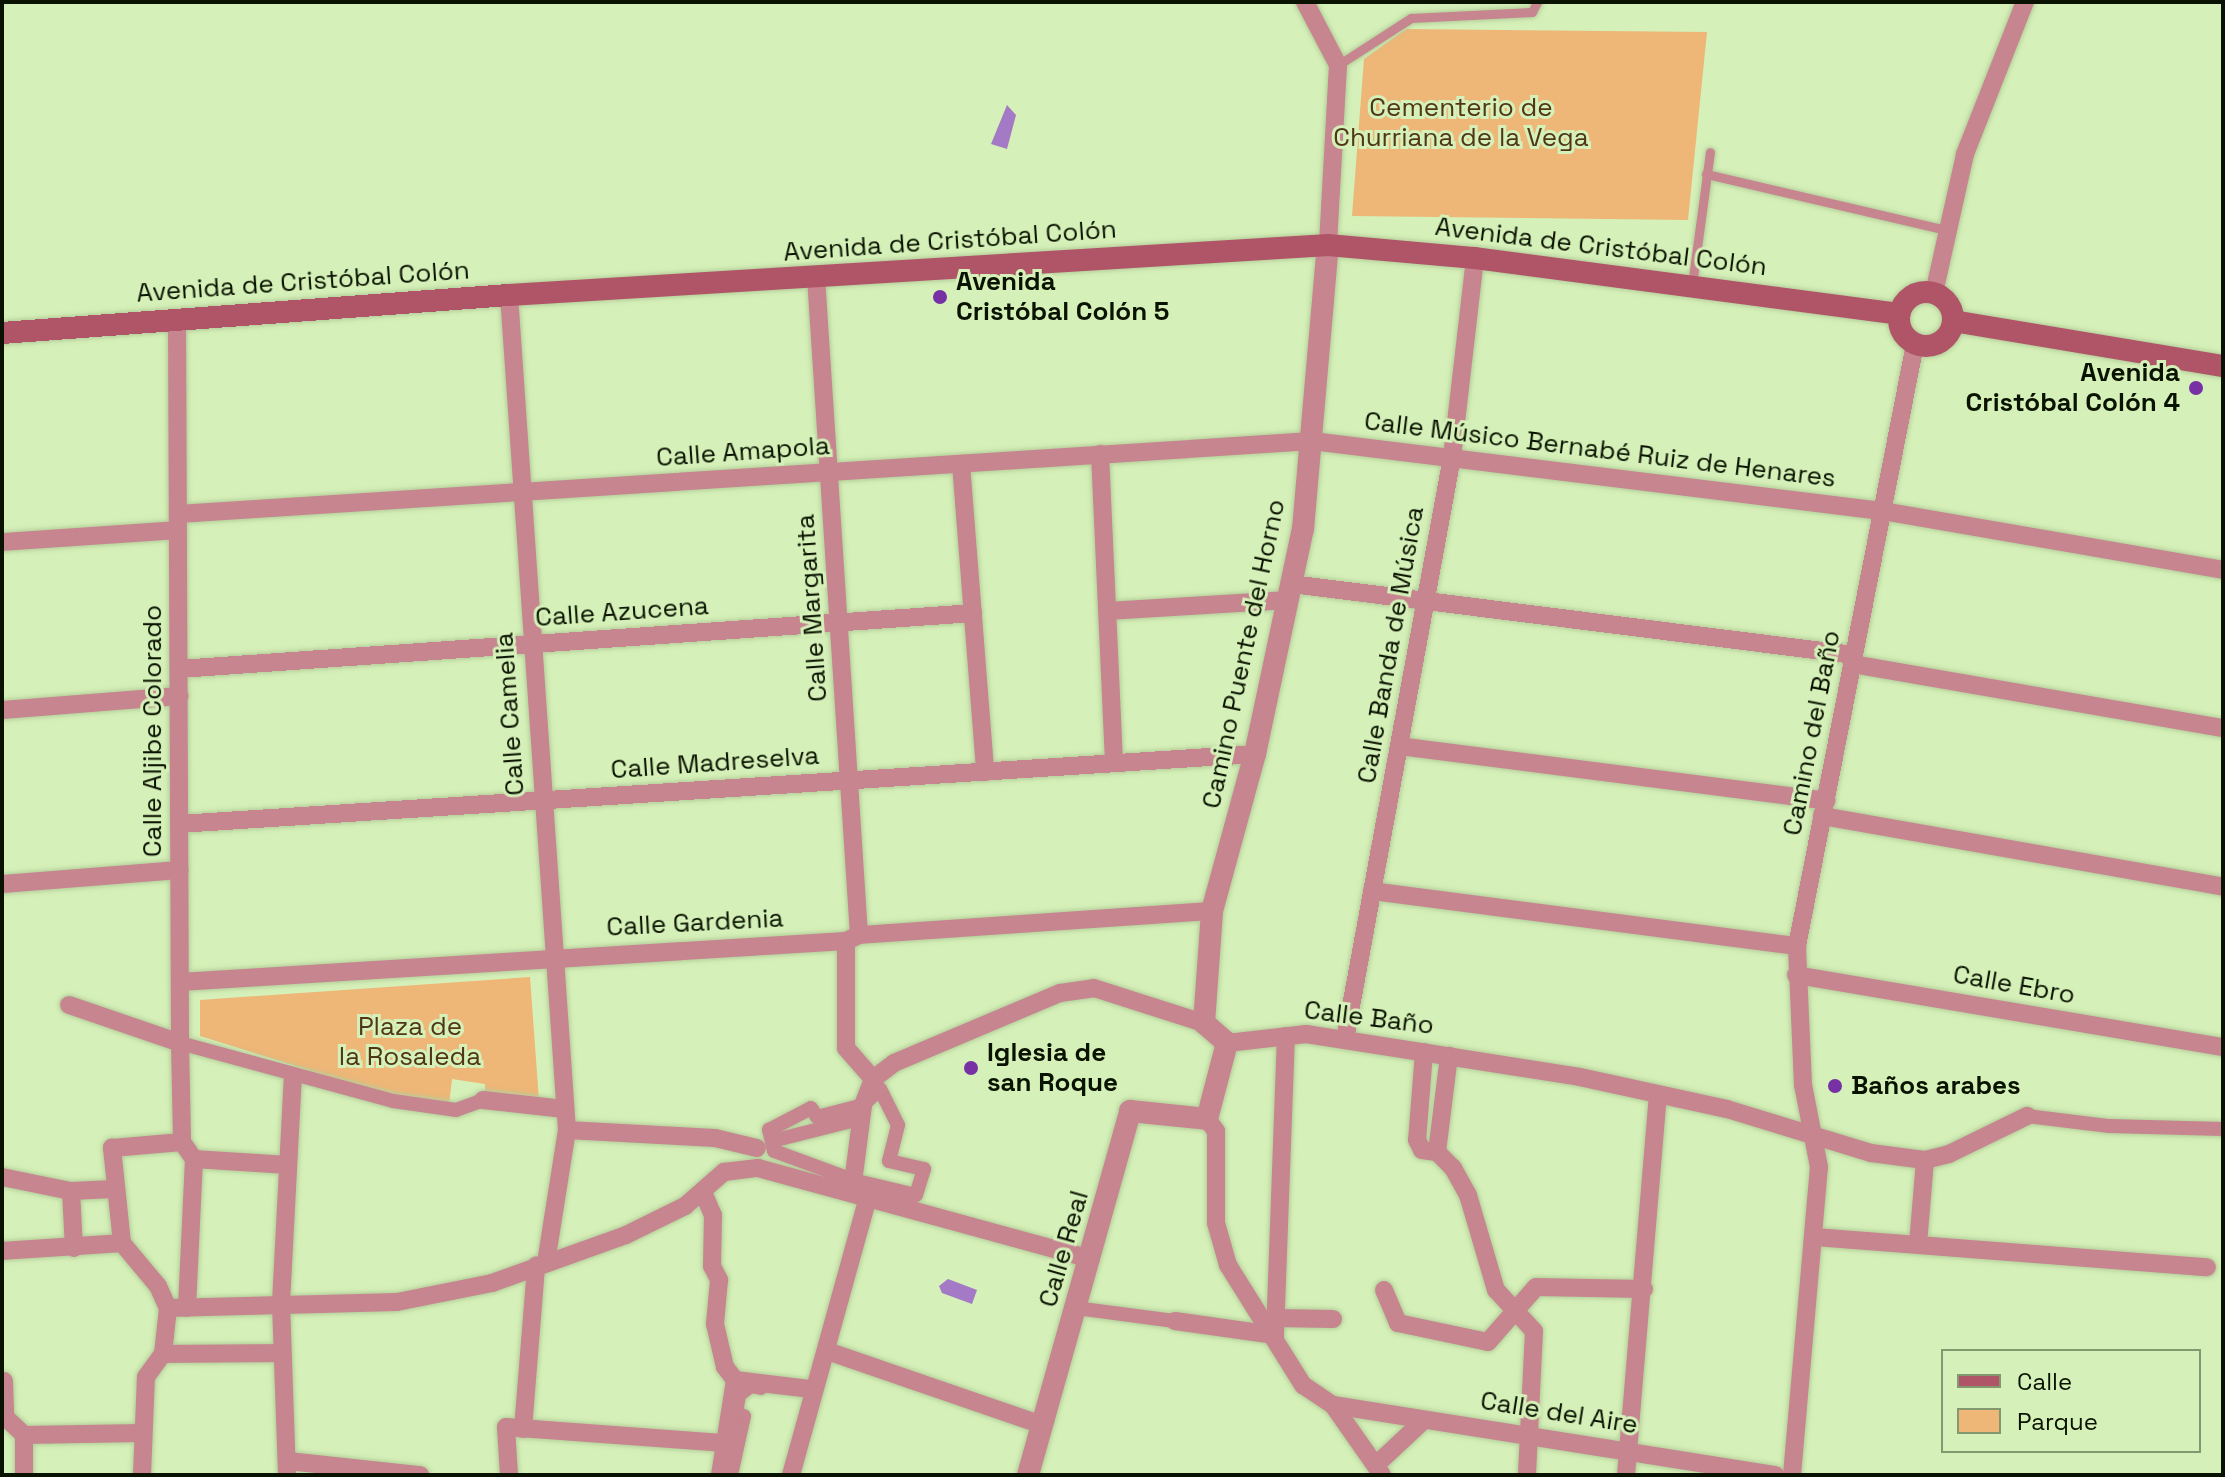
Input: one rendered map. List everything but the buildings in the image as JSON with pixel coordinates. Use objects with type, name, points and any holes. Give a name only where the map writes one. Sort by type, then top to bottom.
[{"type":"main road","name":"Avenida de Cristóbal Colón","points":[[2,333],[509,295],[1328,245],[1475,258],[1899,314]]},
{"type":"main road","points":[[1916,293],[1934,293],[1949,303],[1953,321],[1939,343],[1915,344],[1901,331],[1899,314],[1916,293]]},
{"type":"main road","points":[[1953,321],[2223,366]]},
{"type":"street","points":[[1305,2],[1338,65],[1328,245]]},
{"type":"street","points":[[1934,293],[1965,154],[2025,2]]},
{"type":"street","name":"Camino Puente del Horno","points":[[1204,1023],[1212,911],[1255,754],[1290,592],[1312,441],[1328,245]]},
{"type":"street","name":"Calle Banda de Música","points":[[1345,1039],[1452,457],[1475,258]]},
{"type":"street","name":"Calle Margarita","points":[[816,277],[849,781],[852,938],[846,1048],[873,1079]]},
{"type":"street","name":"Calle Camelia","points":[[509,295],[552,956],[567,1130],[533,1296],[523,1429]]},
{"type":"street","name":"Calle Aljibe Colorado","points":[[177,320],[182,1142]]},
{"type":"street","name":"Camino del Baño","points":[[1792,1475],[1819,1167],[1803,1085],[1797,946],[1915,344]]},
{"type":"street","name":"Calle Amapola","points":[[2,542],[178,522],[522,492],[1312,441]]},
{"type":"street","name":"Calle Músico Bernabé Ruiz de Henares","points":[[1312,441],[1882,511],[2223,570]]},
{"type":"street","points":[[1100,454],[1114,763]]},
{"type":"street","points":[[961,464],[985,772]]},
{"type":"street","points":[[1108,611],[1290,592],[1427,602],[1853,660],[2223,728]]},
{"type":"street","name":"Calle Azucena","points":[[179,669],[973,613]]},
{"type":"street","points":[[2,710],[179,696]]},
{"type":"street","points":[[1399,746],[1824,809],[2223,887]]},
{"type":"street","name":"Calle Madreselva","points":[[179,824],[1255,754]]},
{"type":"street","points":[[2,884],[179,870]]},
{"type":"street","points":[[1372,891],[1797,946]]},
{"type":"street","name":"Calle Gardenia","points":[[180,982],[1212,911]]},
{"type":"street","name":"Calle Ebro","points":[[1796,975],[2223,1047]]},
{"type":"street","points":[[789,1475],[811,1389],[827,1351],[858,1189],[861,1112],[873,1079],[894,1063],[1060,993],[1094,988],[1204,1023],[1227,1043],[1207,1119],[1216,1131],[1216,1223],[1228,1265],[1247,1300],[1275,1326],[1303,1385],[1333,1405],[1380,1469],[1423,1421]]},
{"type":"street","points":[[69,1005],[180,1043],[393,1101],[456,1110],[483,1100],[565,1109]]},
{"type":"street","points":[[1275,1326],[1286,1036]]},
{"type":"street","name":"Calle Baño","points":[[1227,1043],[1286,1036],[1345,1039],[1449,1056],[1658,1096],[1814,1133],[1871,1153],[1925,1160]]},
{"type":"street","points":[[1424,1052],[1417,1140],[1422,1150],[1437,1152]]},
{"type":"street","points":[[1449,1056],[1437,1152],[1468,1195],[1496,1290],[1534,1331],[1532,1437],[1527,1475]]},
{"type":"street","points":[[293,1076],[281,1303],[288,1468],[420,1475]]},
{"type":"street","points":[[567,1130],[715,1138],[764,1145],[858,1189],[916,1195],[924,1169],[889,1161],[898,1125],[880,1089],[861,1112],[764,1145]]},
{"type":"street","points":[[1626,1475],[1658,1096]]},
{"type":"street","points":[[758,1168],[769,1130],[811,1108],[817,1117],[861,1112]]},
{"type":"street","name":"Calle Real","points":[[1028,1475],[1130,1111],[1207,1119]]},
{"type":"street","points":[[1918,1244],[1925,1160],[1949,1154],[2027,1116],[2109,1126],[2223,1129]]},
{"type":"street","points":[[142,1475],[146,1377],[163,1354],[168,1308],[158,1286],[122,1243],[112,1148],[182,1142],[194,1159],[187,1308]]},
{"type":"street","points":[[194,1159],[288,1165]]},
{"type":"street","points":[[168,1308],[397,1302],[492,1283],[626,1235],[703,1192],[724,1172],[758,1168],[858,1189],[1091,1259]]},
{"type":"street","points":[[2,1177],[71,1191],[114,1189]]},
{"type":"street","points":[[71,1191],[74,1248]]},
{"type":"street","points":[[703,1192],[713,1215],[712,1266],[719,1280],[715,1324],[725,1367],[735,1380],[811,1389]]},
{"type":"street","points":[[1814,1237],[2207,1267]]},
{"type":"street","points":[[2,1251],[122,1243]]},
{"type":"street","points":[[492,1283],[533,1296]]},
{"type":"street","points":[[1384,1290],[1398,1323],[1488,1342],[1536,1287],[1644,1289]]},
{"type":"street","points":[[1076,1308],[1175,1321],[1275,1326],[1333,1319]]},
{"type":"street","points":[[827,1351],[1042,1425]]},
{"type":"street","points":[[163,1354],[281,1353]]},
{"type":"street","points":[[720,1475],[735,1380]]},
{"type":"street","points":[[4,1381],[5,1417],[24,1435],[142,1433]]},
{"type":"street","points":[[731,1475],[744,1416],[736,1414],[739,1395],[751,1386],[796,1394],[803,1405],[789,1475]]},
{"type":"street","name":"Calle del Aire","points":[[1333,1405],[1423,1421],[1440,1419],[1532,1437],[1776,1475]]},
{"type":"street","points":[[509,1475],[506,1427],[725,1443]]},
{"type":"street","points":[[24,1435],[24,1475]]},
{"type":"lane","points":[[1338,65],[1411,18],[1532,12],[1537,2]]},
{"type":"lane","points":[[1692,285],[1710,152]]},
{"type":"lane","points":[[1706,174],[1946,230]]},
{"type":"green space","name":"Cementerio de Churriana de la Vega","points":[[1406,29],[1707,32],[1688,220],[1352,216],[1364,59]]},
{"type":"green space","name":"Plaza de la Rosaleda","points":[[530,977],[539,1101],[485,1094],[485,1084],[452,1079],[449,1105],[382,1093],[200,1036],[200,1000]]},
{"type":"shaded area","points":[[1007,105],[1016,115],[1007,149],[991,144]]},
{"type":"shaded area","points":[[948,1279],[977,1290],[972,1304],[942,1293],[939,1286]]},
{"type":"place","name":"Avenida Cristóbal Colón 5","points":[[940,297]]},
{"type":"place","name":"Avenida Cristóbal Colón 4","points":[[2196,388]]},
{"type":"place","name":"Iglesia de san Roque","points":[[971,1068]]},
{"type":"place","name":"Baños arabes","points":[[1835,1086]]}]
